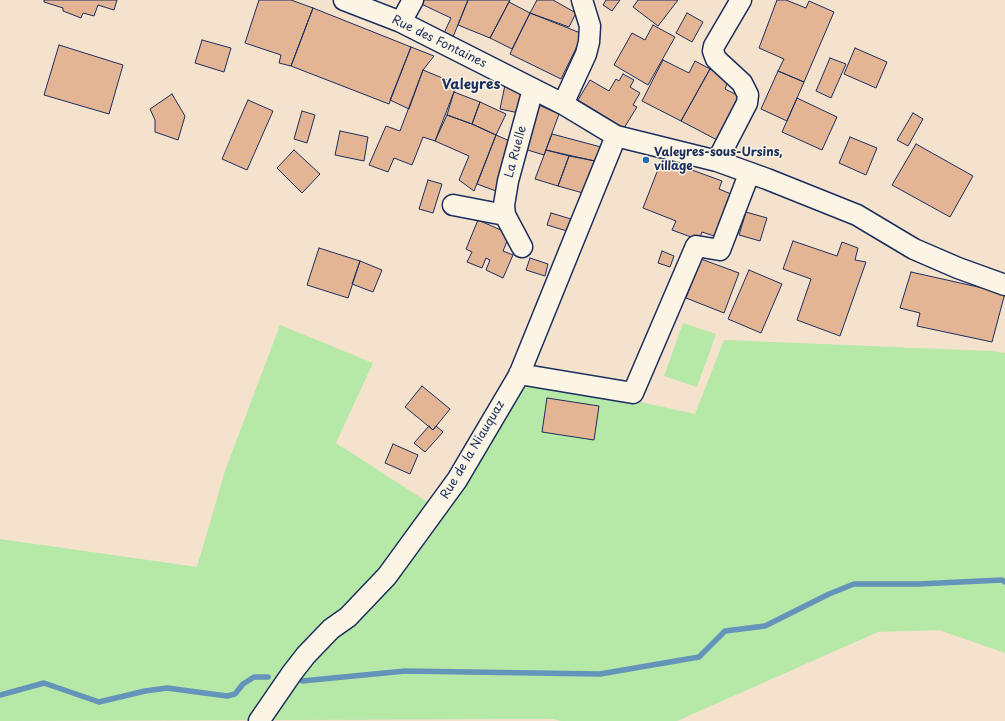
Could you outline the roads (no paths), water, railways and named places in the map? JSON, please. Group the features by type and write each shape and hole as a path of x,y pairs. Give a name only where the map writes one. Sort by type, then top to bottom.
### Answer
{"street":[{"name":"Rue des Fontaines","path":"344,0 401,22 563,104 616,136 717,161 856,215 914,248 958,268 1005,285"},
{"path":"401,22 413,0"},
{"path":"563,104 586,54 589,42 590,26 582,0"},
{"path":"717,161 747,103 748,95 742,83 716,59 713,51 714,46 741,0"},
{"name":"La Ruelle","path":"522,247 505,215 504,205 508,181 532,89"},
{"name":"Rue de la Niauquaz","path":"259,721 306,655 331,629 348,617 387,576 457,480 519,374 616,136"},
{"path":"519,374 633,393 696,246 720,250 749,174"},
{"path":"454,205 505,215"}],"waterway":[{"path":"302,681 405,671 600,674 699,657 725,631 765,626 829,594 854,584 918,584 1002,580 1005,582"},
{"path":"0,695 44,683 99,702 145,691 167,688 227,696 235,694 243,684 254,677 268,677"}],"place":[{"name":"Valeyres-sous-Ursins, village","path":"646,160"}],"district":[{"name":"Valeyres","path":"471,85"}]}
